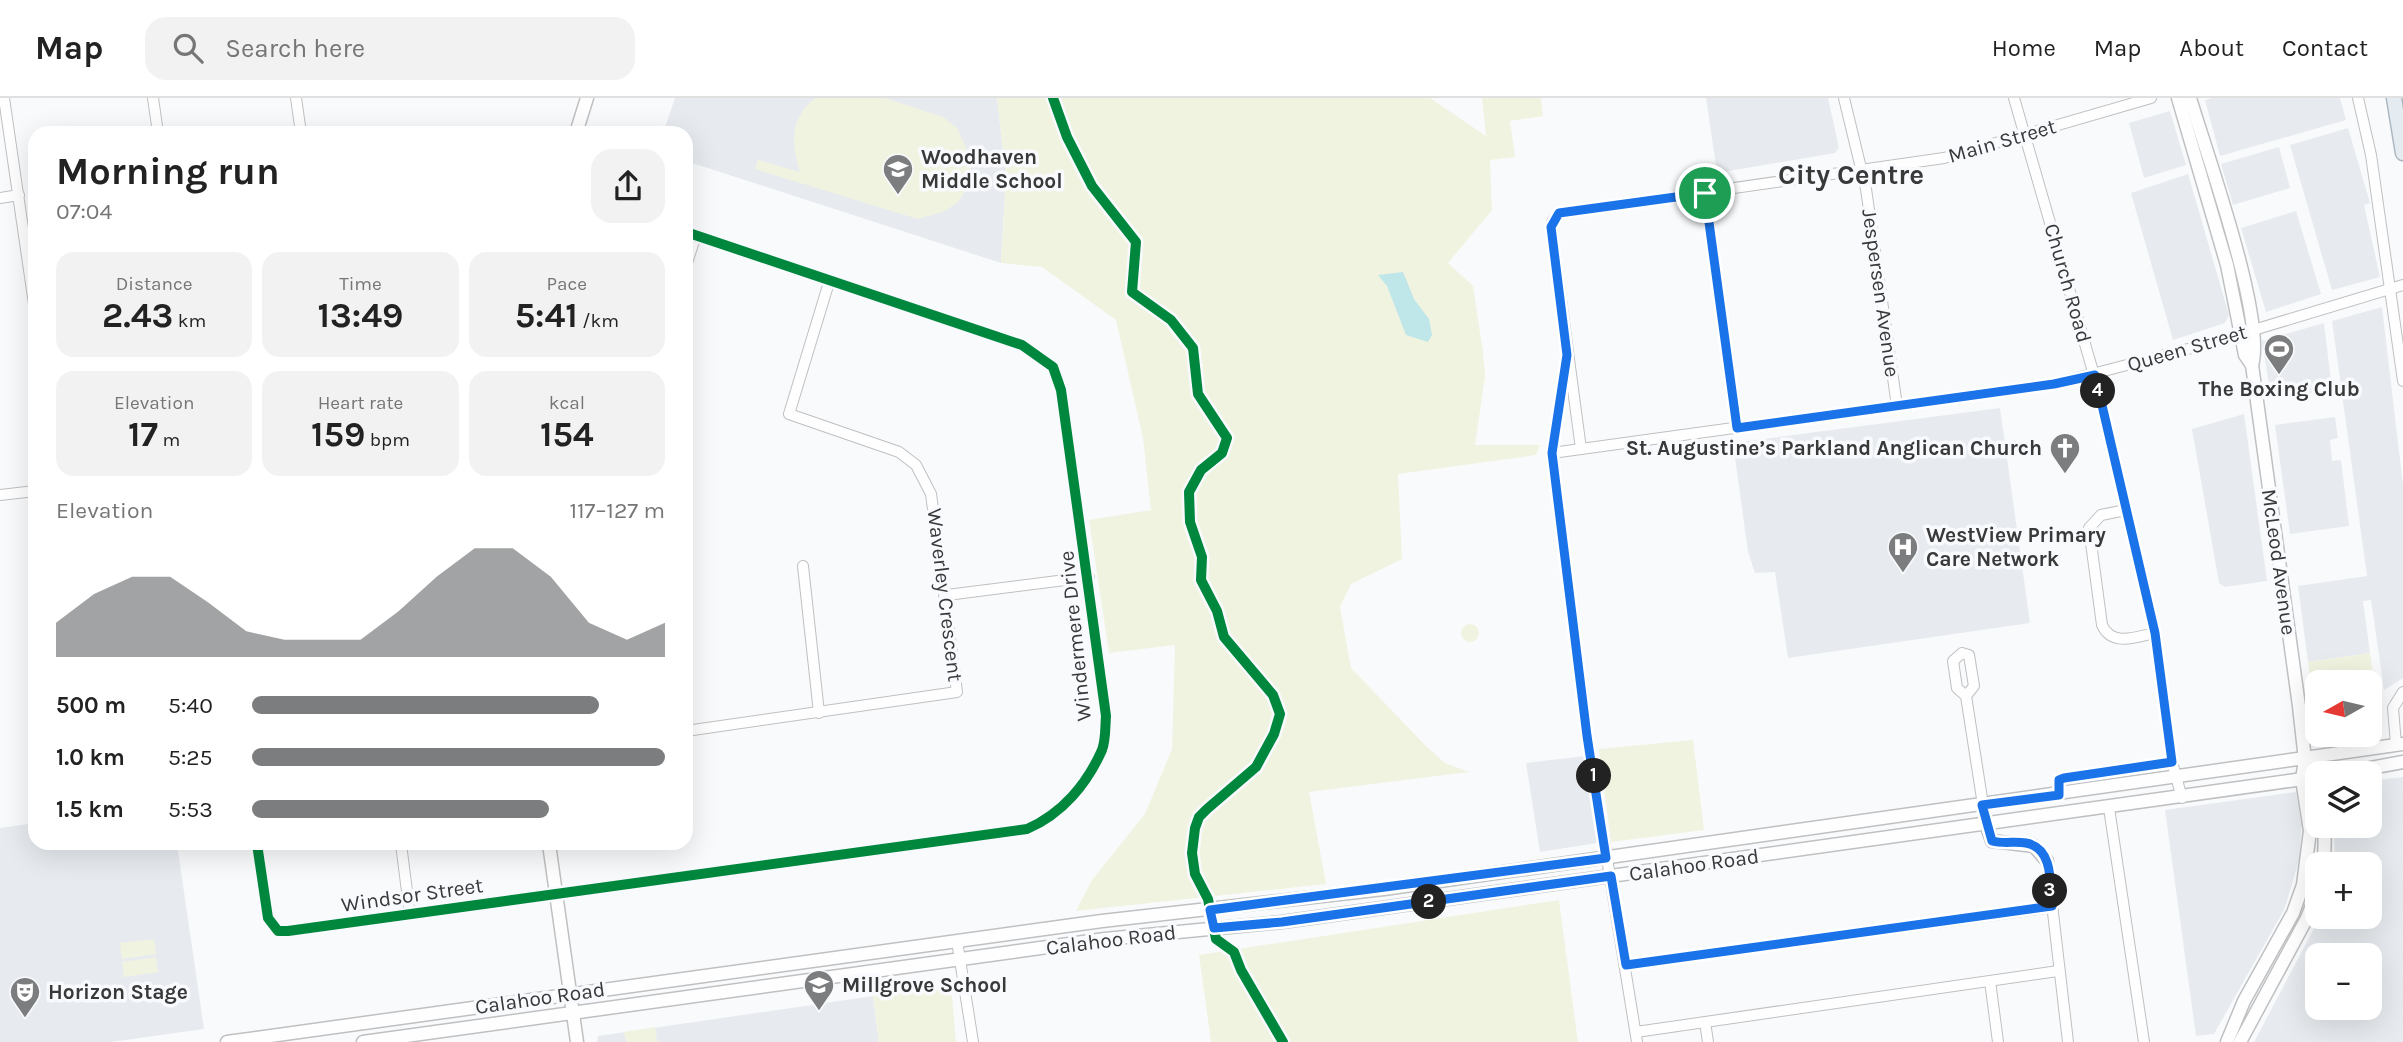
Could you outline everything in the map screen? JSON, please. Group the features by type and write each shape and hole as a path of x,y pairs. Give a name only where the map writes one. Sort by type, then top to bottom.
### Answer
{"main road":[{"path":"578,126 587,98"},
{"name":"McLeod Avenue","path":"2178,98 2255,354 2252,365 2305,760 2302,779 2310,831 2304,885 2292,913 2244,1001 2227,1042"},
{"name":"McLeod Avenue","path":"2190,98 2240,271 2247,332"},
{"path":"2394,98 2403,153"},
{"name":"Calahoo Road","path":"227,1042 1102,921 1295,901 2399,745"},
{"path":"2382,766 2403,762"},
{"name":"Calahoo Road","path":"363,1042 1105,939 1282,922 2182,798 2305,778"},
{"path":"1986,824 1992,841 2034,846 2047,861"},
{"path":"550,850 577,1042"},
{"path":"2240,1042 2305,923"}],"street":[{"path":"4,98 28,260"},
{"path":"153,98 157,126"},
{"path":"296,98 300,126"},
{"name":"Jespersen Avenue","path":"1844,98 1862,171 1897,406"},
{"name":"Church Road","path":"2014,98 2095,375 2155,633 2172,762 2182,798"},
{"name":"Main Street","path":"1567,355 1551,227 1559,213 1944,158 2151,98"},
{"path":"2358,98 2371,155 2403,382"},
{"path":"1705,193 1737,428"},
{"path":"0,198 19,195"},
{"name":"Windermere Drive","path":"556,894 1027,829 1046,821 1070,800 1103,748 1106,716 1089,576 1061,390 1053,367 1022,345 693,235"},
{"name":"Waverley Crescent","path":"693,730 957,692 947,595 931,494 916,465 899,452 789,414 830,279"},
{"name":"Queen Street","path":"1552,453 1897,406 2095,375 2403,285"},
{"path":"1567,355 1581,449"},
{"path":"1567,355 1552,453 1589,744 1637,1037 1705,1022 2058,971"},
{"path":"0,495 28,492"},
{"path":"2126,510 2101,515 2089,528 2102,625 2109,636 2121,640 2155,633"},
{"path":"803,566 819,713"},
{"path":"947,595 1089,576"},
{"path":"2399,745 2393,708 2403,692"},
{"path":"1966,696 1986,824"},
{"path":"2059,795 2059,780 2064,778 2172,762"},
{"path":"2109,808 2144,1042"},
{"name":"Windsor Street","path":"258,850 268,918 274,928 288,932 556,894"},
{"path":"402,850 410,915"},
{"path":"2047,861 2068,1042"},
{"path":"1626,965 2052,906"},
{"path":"957,941 973,1042"},
{"path":"1990,981 1998,1042"},
{"path":"1705,1022 1708,1042"}],"shaded area":[{"name":"Woodhaven Middle School","path":"675,98 997,98 1006,177 1001,263 693,163 693,126 665,126"},
{"path":"1706,98 1828,98 1839,148 1835,153 1717,173"},
{"path":"2340,98 2346,120 2220,156 2205,100"},
{"path":"2170,111 2186,165 2144,178 2129,123"},
{"path":"2348,128 2370,203 2364,205 2380,277 2332,290 2290,145"},
{"path":"2279,147 2290,188 2233,205 2221,164"},
{"path":"2188,174 2229,315 2225,323 2173,340 2131,193"},
{"path":"2296,211 2321,294 2266,312 2241,228"},
{"path":"2382,307 2403,485 2403,678 2384,690 2371,600 2363,601 2370,653 2308,662 2298,586 2367,576 2332,321"},
{"path":"2324,323 2332,390 2271,398 2262,341"},
{"path":"2000,408 2030,623 1788,658 1775,572 1755,573 1748,552 1733,443"},
{"path":"2244,414 2267,581 2225,587 2219,583 2192,429"},
{"path":"2335,417 2338,438 2330,440 2332,461 2341,460 2349,526 2290,534 2275,425"},
{"path":"1585,756 1597,843 1540,852 1526,763"},
{"path":"2403,777 2403,1042 2254,1042 2305,945 2305,1020 2382,1020 2382,943 2306,943 2314,929 2382,929 2382,852 2335,852 2334,838 2382,838 2382,780"},
{"path":"2296,792 2301,825 2300,857 2284,910 2214,1034 2196,1036 2165,810"},
{"path":"28,824 28,850 178,850 204,1029 111,1042 0,1042 0,828"},
{"name":"Millgrove School","path":"873,996 879,1042 597,1042 598,1036"}],"green space":[{"path":"816,98 885,98 943,117 957,128 970,157 971,173 967,188 958,202 945,211 918,219 755,169 758,160 800,172 794,132 801,114"},
{"path":"997,98 1430,98 1486,136 1482,98 1541,98 1543,116 1510,121 1515,157 1490,160 1492,210 1448,263 1473,286 1483,352 1485,377 1475,445 1540,445 1536,455 1398,474 1402,559 1351,584 1340,607 1351,668 1445,763 1469,772 1309,792 1326,884 1076,911 1092,880 1145,814 1172,749 1175,645 1109,653 1089,520 1151,510 1143,438 1116,320 1042,267 1001,263 1006,177"},
{"path":"1470,624 1476,627 1479,633 1476,639 1470,642 1464,639 1461,633 1464,627"},
{"path":"2370,653 2372,670 2309,670 2308,662"},
{"path":"1693,740 1704,830 1611,842 1599,749"},
{"path":"1559,900 1578,1042 1211,1042 1199,955"},
{"path":"154,939 156,954 122,959 120,943"},
{"path":"156,957 158,972 124,977 122,962"},
{"path":"931,988 952,996 956,1042 879,1042 873,996"},
{"path":"655,1027 657,1041 660,1042 626,1042 624,1032"}],"water":[{"path":"1403,272 1414,299 1429,319 1432,335 1428,342 1406,335 1387,286 1378,275"}],"cycle path":[{"path":"1053,98 1067,137 1092,186 1136,242 1132,292 1171,320 1193,348 1198,394 1227,438 1222,453 1201,470 1189,492 1190,522 1202,557 1201,580 1217,611 1224,637 1273,695 1280,714 1274,734 1256,767 1199,817 1192,853 1195,874 1208,899 1216,939 1234,952 1241,970 1283,1042"},
{"path":"258,850 268,918 278,931 288,931 1027,829 1040,823 1062,806 1089,775 1102,750 1106,716 1061,390 1053,367 1022,345 693,234"}],"place":[{"name":"Woodhaven Middle School","path":"898,196"},
{"name":"The Boxing Club","path":"2279,376"},
{"name":"St. Augustine’s Parkland Anglican Church","path":"2065,475"},
{"name":"WestView Primary Care Network","path":"1903,574"},
{"name":"Millgrove School","path":"819,1012"},
{"name":"Horizon Stage","path":"25,1019"}],"district":[{"name":"City Centre","path":"1851,174"}],"route":[{"path":"1705,193 1737,428 2054,384 2095,375 2155,633 2172,762 2064,778 2059,780 2059,795 1982,805 1992,841 2026,843 2041,851 2047,861 2052,906 1626,965 1611,876 1282,922 1214,928 1210,910 1606,858 1587,736 1552,453 1567,355 1551,227 1559,213 1705,193"}]}
